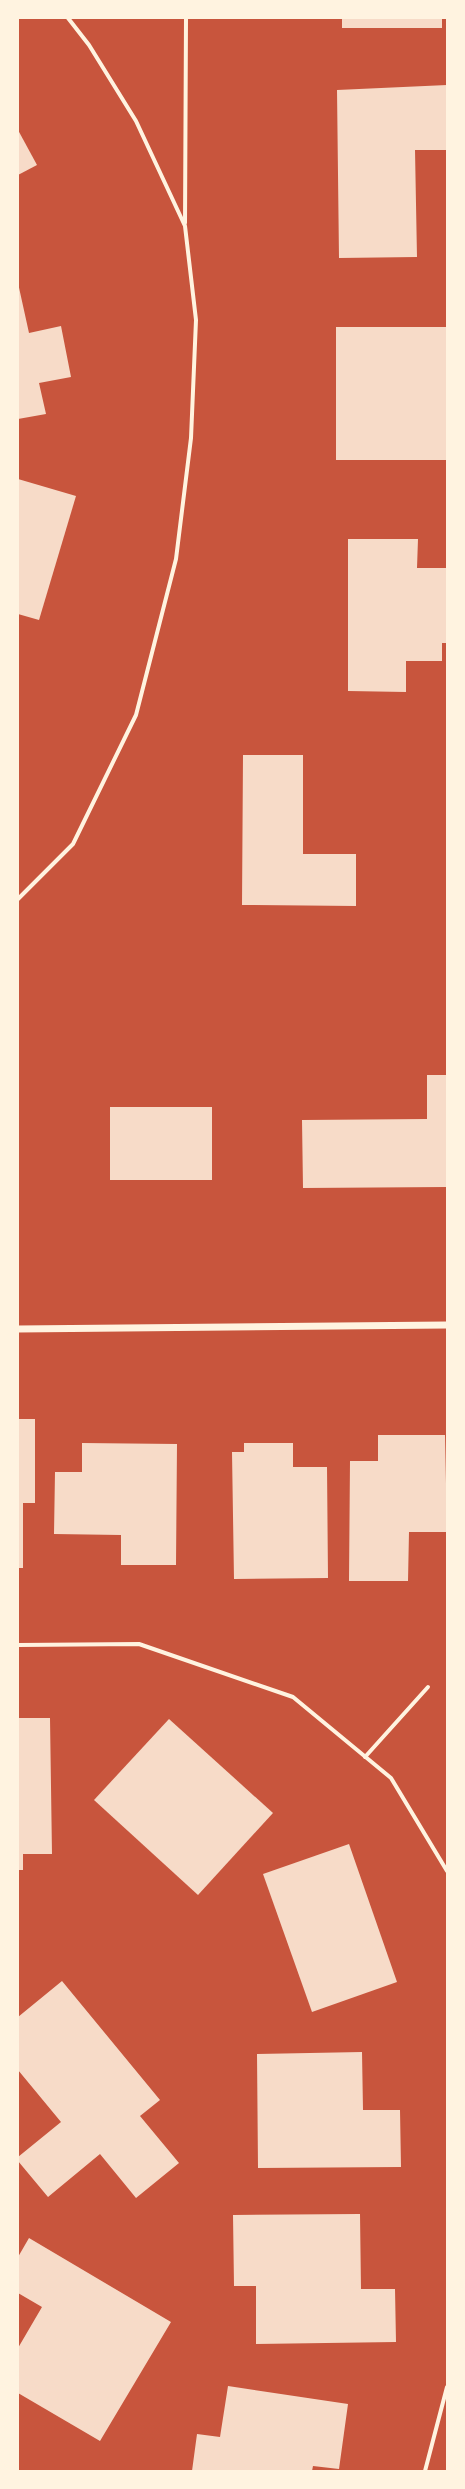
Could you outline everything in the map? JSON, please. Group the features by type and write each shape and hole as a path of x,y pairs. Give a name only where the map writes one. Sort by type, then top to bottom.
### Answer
{"street":[{"path":"68,18 89,45 136,121 185,226"},
{"path":"18,899 73,844 136,715 174,567 191,438 196,320 185,226 186,18"},
{"path":"18,1329 447,1325"},
{"path":"18,1645 139,1644 293,1697 391,1778 447,1871"},
{"path":"365,1757 428,1687"},
{"path":"425,2471 447,2387"}],"building":[{"path":"342,18 442,18 442,28 342,28"},
{"path":"447,85 447,150 415,150 417,257 339,258 337,90"},
{"path":"18,130 37,165 18,175"},
{"path":"18,283 29,333 61,326 71,377 39,383 46,414 18,419"},
{"path":"336,327 447,327 447,460 336,460"},
{"path":"18,479 76,496 39,620 18,614"},
{"path":"348,539 418,539 417,568 447,568 447,643 442,643 442,661 406,661 406,692 348,691"},
{"path":"243,755 303,755 303,854 356,854 356,906 242,905"},
{"path":"427,1075 447,1075 447,1187 303,1188 302,1120 427,1119"},
{"path":"110,1107 212,1107 212,1180 110,1180"},
{"path":"18,1419 35,1419 35,1503 23,1503 23,1568 18,1568"},
{"path":"378,1435 445,1435 447,1532 409,1532 408,1581 349,1581 350,1461 378,1461"},
{"path":"82,1443 177,1444 176,1565 121,1565 121,1535 54,1534 55,1472 82,1472"},
{"path":"244,1443 293,1443 293,1467 327,1467 328,1578 234,1579 232,1452 244,1452"},
{"path":"18,1718 50,1718 52,1854 23,1854 23,1870 18,1870"},
{"path":"169,1719 273,1813 198,1895 94,1800"},
{"path":"349,1844 397,1982 312,2012 263,1874"},
{"path":"62,1981 160,2100 140,2116 179,2163 136,2198 100,2154 48,2197 18,2161 18,2157 61,2122 18,2070 18,2017"},
{"path":"362,2052 363,2110 400,2110 401,2167 258,2168 257,2054"},
{"path":"360,2214 361,2289 395,2289 396,2342 256,2344 256,2286 234,2286 233,2215"},
{"path":"29,2238 171,2322 100,2441 18,2393 18,2348 42,2307 18,2293 18,2257"},
{"path":"228,2386 348,2404 339,2469 313,2466 312,2471 192,2471 197,2434 220,2437"}]}
